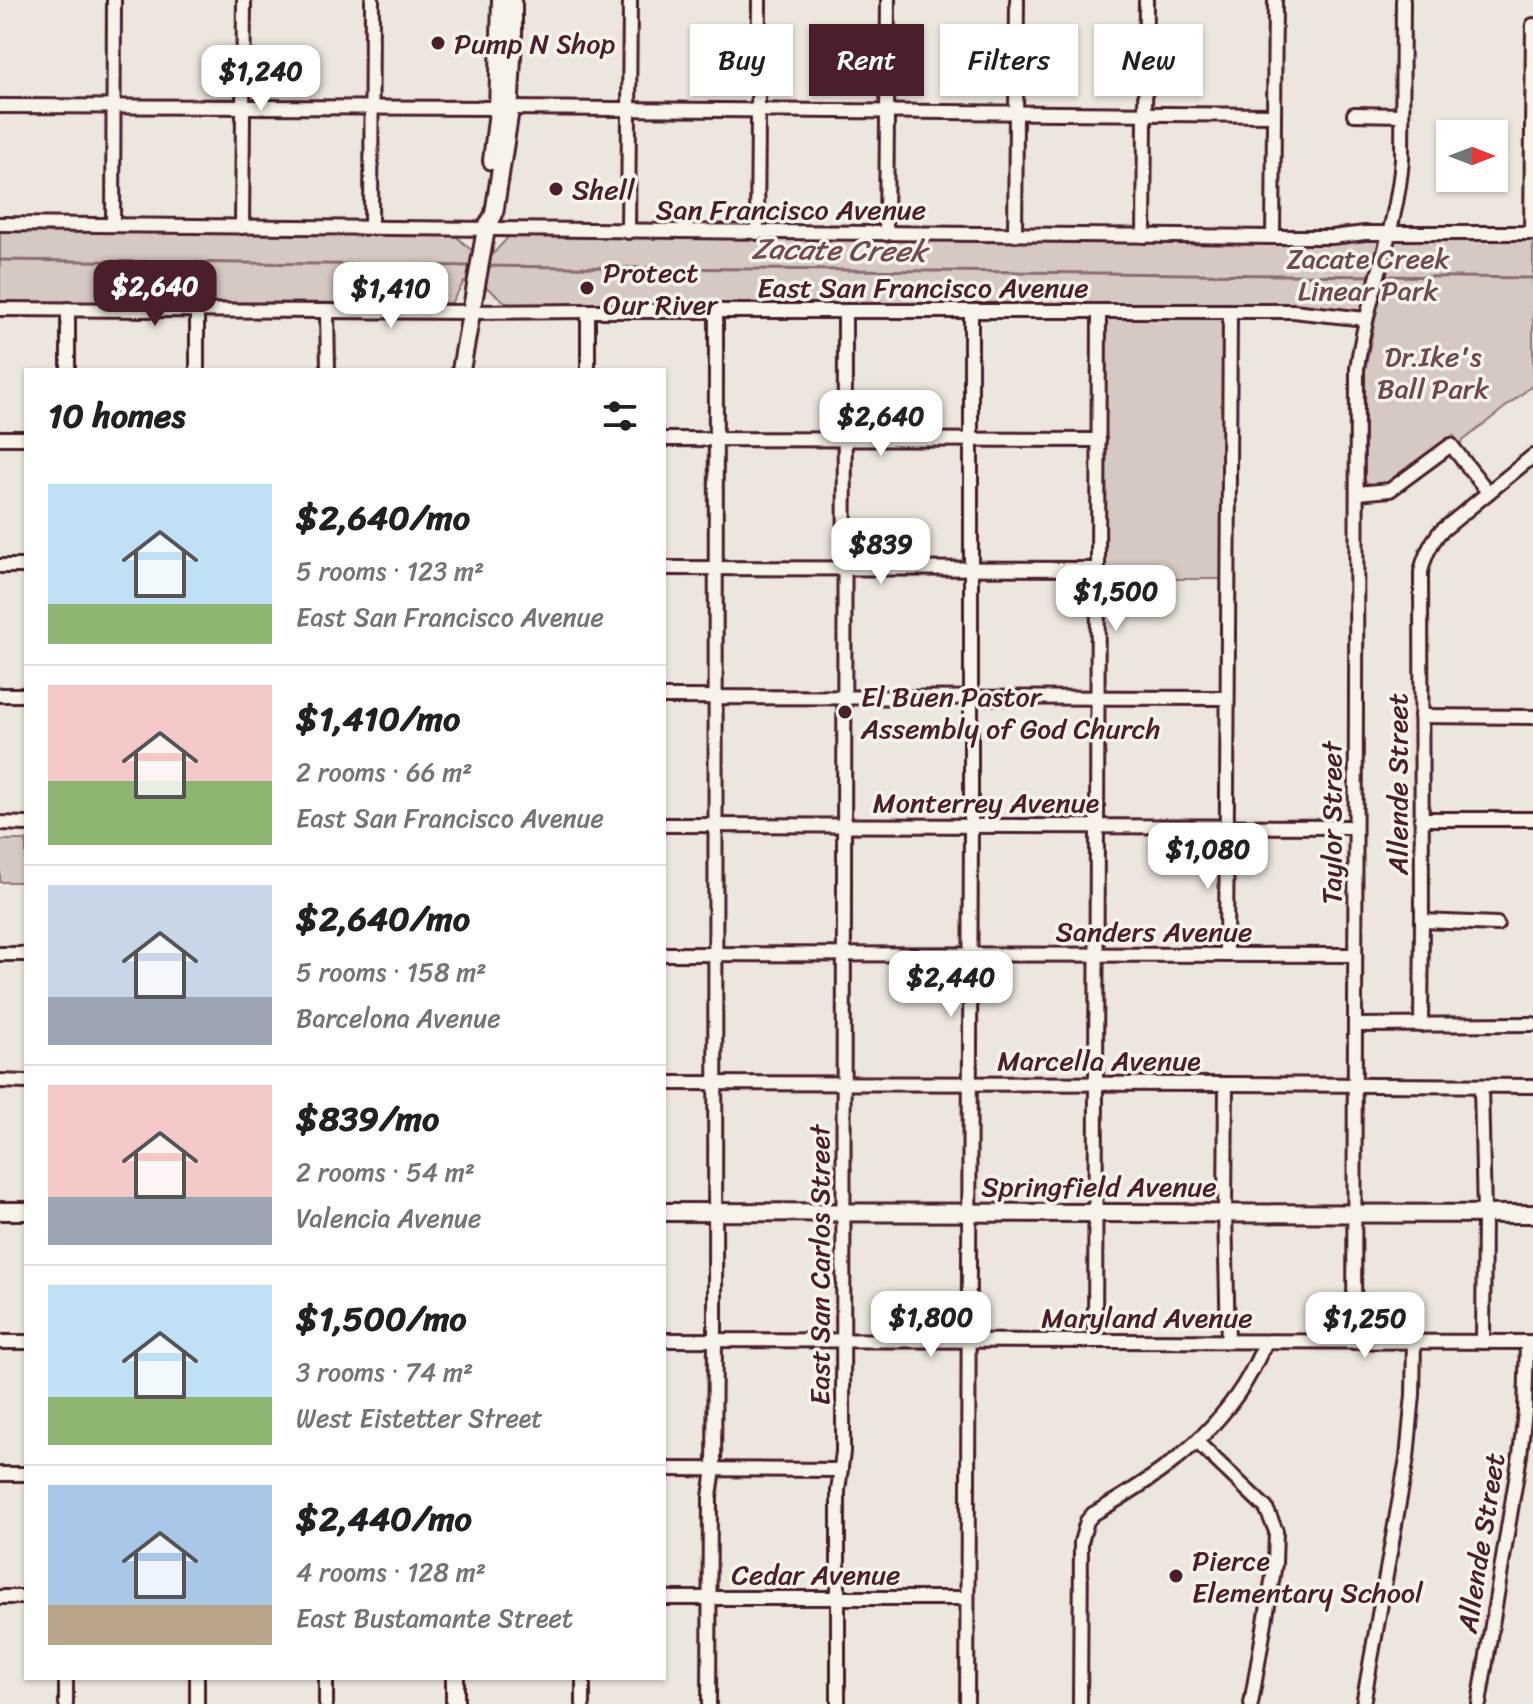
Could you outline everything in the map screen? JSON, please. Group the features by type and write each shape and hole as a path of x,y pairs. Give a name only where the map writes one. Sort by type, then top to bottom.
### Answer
{"main road":[{"path":"501,0 504,108"},
{"path":"461,368 486,229 483,212 504,108 513,38 511,0"},
{"path":"0,1211 24,1211"},
{"name":"Springfield Avenue","path":"666,1212 1533,1214"},
{"path":"455,1680 455,1704"}],"street":[{"path":"113,225 114,0"},
{"path":"242,227 244,0"},
{"path":"371,228 372,0"},
{"path":"628,232 630,0"},
{"path":"757,233 759,0"},
{"path":"886,234 888,0"},
{"path":"1015,235 1017,0"},
{"path":"1144,236 1146,0"},
{"path":"1273,237 1275,0"},
{"name":"Taylor Street","path":"1354,1342 1357,369 1365,319 1400,185 1403,0"},
{"path":"1532,233 1533,25"},
{"path":"0,106 629,108 1273,115"},
{"path":"1354,114 1402,115"},
{"name":"San Francisco Avenue","path":"0,224 1273,237 1332,237 1365,233 1388,239 1532,233"},
{"name":"East San Francisco Avenue","path":"0,309 1293,311 1365,319"},
{"path":"68,309 68,368"},
{"path":"197,310 197,368"},
{"path":"327,311 328,368"},
{"path":"588,311 588,368"},
{"path":"709,1704 716,1212 716,311"},
{"name":"East San Carlos Street","path":"838,1704 838,1491 843,1452 845,311"},
{"path":"967,1704 971,311"},
{"path":"1095,1341 1099,311"},
{"path":"1226,955 1230,312"},
{"path":"0,438 24,438"},
{"path":"666,439 1099,440"},
{"path":"1357,493 1390,490 1451,445 1488,492 1533,456"},
{"name":"Allende Street","path":"1421,1025 1421,572 1429,545 1439,533 1488,492"},
{"path":"0,566 24,566"},
{"path":"666,568 1098,569"},
{"path":"0,695 24,695"},
{"path":"666,697 1227,698"},
{"path":"1421,716 1533,717"},
{"path":"1421,819 1533,819"},
{"path":"0,823 24,824"},
{"name":"Monterrey Avenue","path":"666,825 1355,827"},
{"path":"1422,921 1497,924"},
{"path":"0,954 24,954"},
{"name":"Sanders Avenue","path":"666,954 1355,955"},
{"path":"1355,1025 1533,1024"},
{"path":"0,1081 24,1082"},
{"name":"Marcella Avenue","path":"666,1083 1533,1086"},
{"path":"1226,1084 1228,1341"},
{"path":"1481,1087 1483,1342"},
{"name":"Maryland Avenue","path":"666,1340 1530,1342"},
{"path":"0,1342 24,1342"},
{"path":"1080,1704 1081,1542 1087,1521 1093,1514 1154,1477 1197,1442 1244,1385 1266,1342"},
{"path":"1363,1704 1407,1458 1414,1342"},
{"name":"Allende Street","path":"1479,1704 1520,1455 1530,1342"},
{"path":"1197,1442 1266,1508 1276,1531 1275,1564 1251,1704"},
{"path":"666,1469 841,1470"},
{"path":"0,1474 24,1474"},
{"path":"0,1597 24,1597"},
{"name":"Cedar Avenue","path":"666,1598 967,1598"},
{"path":"66,1680 66,1704"},
{"path":"197,1680 197,1704"},
{"path":"326,1680 326,1704"},
{"path":"583,1680 583,1704"}],"green space":[{"name":"Zacate Creek Linear Park","path":"0,231 456,236 470,249 494,253 510,235 1533,239 1533,385 1459,444 1453,435 1394,482 1369,487 1365,481 1365,371 1377,310 1300,305 508,304 487,288 464,282 451,303 0,302"},
{"path":"1219,316 1224,320 1225,579 1104,579 1107,317"},
{"path":"0,840 24,840 24,882 0,882"}],"waterway":[{"name":"Zacate Creek","path":"0,260 473,266"},
{"name":"Zacate Creek","path":"485,266 1373,276"},
{"name":"Zacate Creek","path":"1381,276 1533,278"}],"place":[{"name":"Pump N Shop","path":"438,43"},
{"name":"Shell","path":"556,189"},
{"name":"Protect Our River","path":"587,288"},
{"name":"El Buen Pastor Assembly of God Church","path":"845,712"},
{"name":"Pierce Elementary School","path":"1176,1576"}],"park label":[{"name":"Dr.Ike's Ball Park","path":"1433,372"}]}
